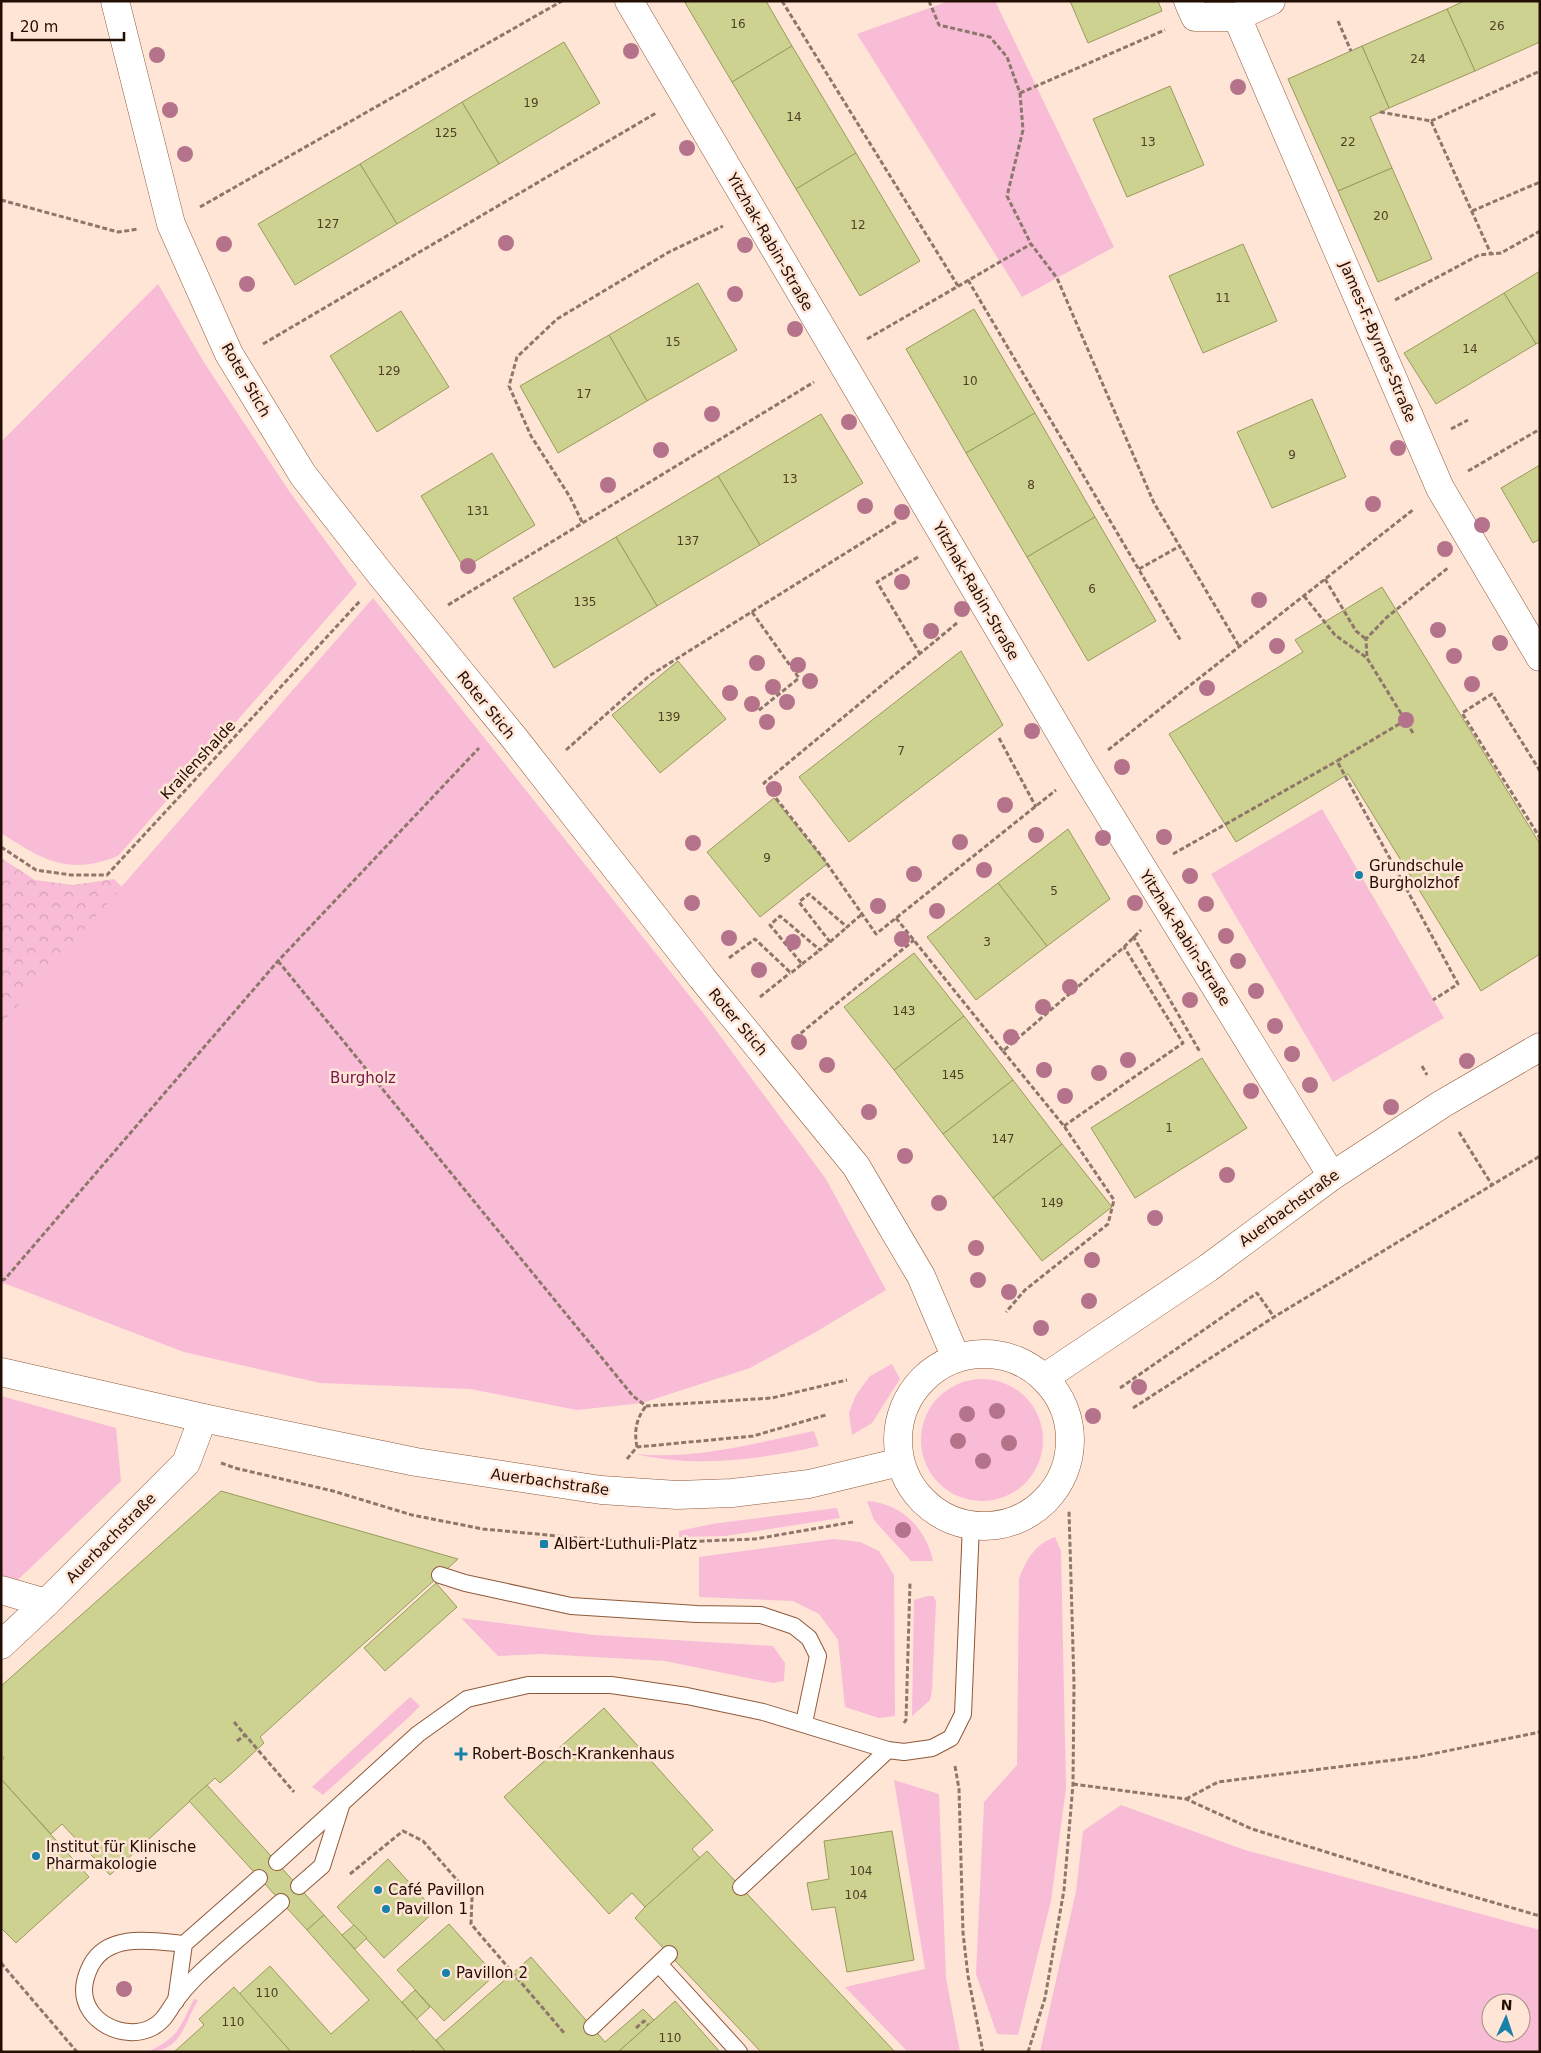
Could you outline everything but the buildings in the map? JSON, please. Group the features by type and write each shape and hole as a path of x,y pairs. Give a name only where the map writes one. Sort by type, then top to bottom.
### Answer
{"street":[{"name":"Roter Stich","path":"114,1 170,224 229,354 304,474 382,576 502,724 702,978 856,1166 921,1276 956,1358"},
{"name":"Yitzhak-Rabin-Straße","path":"628,1 1082,770 1332,1176"},
{"path":"1192,9 1237,16 1271,1"},
{"name":"James-F.-Byrnes-Straße","path":"1237,16 1440,488 1540,656"},
{"name":"Auerbachstraße","path":"1044,1378 1208,1268 1332,1176 1442,1104 1540,1047"},
{"path":"984,1354 1016,1360 1044,1378 1057,1394 1068,1422 1070,1436 1069,1458 1062,1478 1050,1496 1034,1511 1015,1521 1000,1524 971,1525 947,1518 926,1505 910,1485 900,1462 897,1437 902,1412 914,1390 931,1372 956,1358 984,1354"},
{"name":"Auerbachstraße","path":"1,1372 203,1418 416,1462 601,1490 678,1495 732,1493 809,1484 841,1478 900,1462"},
{"name":"Auerbachstraße","path":"1,1645 46,1603 186,1463 203,1418"},
{"path":"1,1590 46,1603"}],"lane":[{"path":"277,1862 418,1734 467,1699 528,1685 611,1685 687,1696 804,1723 888,1750 904,1752 932,1748 951,1738 963,1714 971,1525"},
{"path":"440,1575 465,1583 571,1606 697,1614 761,1614 794,1626 809,1638 818,1656 804,1723"},
{"path":"741,1887 888,1750"},
{"path":"299,1886 322,1866 341,1804"},
{"path":"176,2000 184,1944 259,1878"},
{"path":"184,1944 140,1940 111,1945 95,1958 86,1974 84,1991 88,2009 105,2026 128,2032 151,2028 166,2016 176,2000 196,1978 281,1902"},
{"path":"592,2027 664,1959 739,2052"}],"path":[{"path":"1,200 118,232 170,224 562,1"},
{"path":"782,1 958,286"},
{"path":"929,1 940,25 990,37 1007,57 1020,93 1022,130 1007,196 1031,244 1056,278 1154,503 1239,646"},
{"path":"1020,93 1192,9"},
{"path":"1338,21 1352,51"},
{"path":"1380,112 1432,121 1540,71"},
{"path":"292,328 684,97"},
{"path":"1432,121 1491,254"},
{"path":"1472,211 1540,182"},
{"path":"582,522 570,497 531,436 509,386 516,357 557,319 669,252 752,211"},
{"path":"1400,298 1479,256 1502,254 1540,231"},
{"path":"423,627 451,603 842,364 865,340 1031,244"},
{"path":"968,280 1181,641"},
{"path":"1444,432 1468,420"},
{"path":"983,602 764,782 823,858 876,934 1440,488 1540,429"},
{"path":"572,746 649,676 882,531"},
{"path":"920,654 877,582 946,540"},
{"path":"1139,569 1180,546"},
{"path":"1367,658 1366,639 1386,618 1474,546"},
{"name":"Krailenshalde","path":"1,847 36,870 71,875 107,875 382,576"},
{"path":"1325,579 1356,631 1366,639"},
{"path":"1304,596 1334,635 1367,658 1413,733"},
{"path":"752,612 798,678 758,711"},
{"path":"1540,771 1492,694 1462,713 1540,838"},
{"path":"1204,837 1406,720"},
{"path":"3,1280 278,961 502,724"},
{"path":"998,738 1036,807"},
{"path":"1337,760 1458,984 1433,1000"},
{"path":"830,942 799,902 809,894 847,927"},
{"path":"1003,1051 1124,947 1133,936 1166,907"},
{"path":"783,979 862,914"},
{"path":"802,964 770,925 780,916 820,950"},
{"path":"896,918 1064,1126 1114,1200 1108,1224 1025,1290 1006,1312"},
{"path":"1133,936 1200,1052"},
{"path":"702,978 755,939 790,972"},
{"path":"810,1026 914,940"},
{"path":"1064,1126 1183,1043 1124,947"},
{"path":"278,961 633,1396 646,1406 772,1398 846,1380"},
{"path":"1463,1138 1492,1185"},
{"path":"1133,1408 1274,1317 1540,1156"},
{"path":"1120,1388 1258,1293 1274,1317"},
{"path":"637,1447 634,1433 640,1415 646,1406"},
{"path":"601,1490 637,1447 753,1436 826,1416"},
{"path":"190,1452 235,1468 333,1491 412,1515 483,1529 601,1540 677,1542 756,1539 853,1522"},
{"path":"1028,2052 1046,1998 1064,1890 1073,1784 1074,1684 1068,1511"},
{"path":"888,1750 906,1720 910,1584"},
{"path":"234,1722 294,1792"},
{"path":"1186,1799 1218,1782 1417,1757 1540,1732"},
{"path":"237,1741 245,1735"},
{"path":"951,1738 959,1789 963,1933 968,1976 984,2052"},
{"path":"1073,1784 1186,1799 1252,1829 1540,1916"},
{"path":"344,1879 403,1831 424,1841 472,1897 471,1924 567,2037"},
{"path":"1,1963 77,2052"}],"green space":[{"path":"949,1 995,1 1114,247 1022,297 857,34"},
{"path":"158,284 205,364 289,491 357,584 118,856 85,865 70,865 56,862 30,851 1,833 1,442"},
{"name":"Burgholz","path":"373,598 704,1014 826,1179 886,1290 750,1368 642,1403 577,1410 470,1389 320,1383 184,1352 1,1282 1,1025"},
{"path":"1322,809 1444,1018 1333,1082 1211,874"},
{"path":"1,858 35,880 73,885 114,879 122,887 1,1025"},
{"path":"892,1364 900,1379 872,1423 852,1435 849,1413 856,1395 870,1376"},
{"path":"982,1379 994,1380 1005,1384 1016,1389 1025,1397 1033,1406 1038,1417 1042,1428 1042,1452 1038,1463 1033,1474 1025,1483 1016,1491 1005,1496 994,1500 982,1501 970,1500 959,1496 948,1491 939,1483 931,1474 926,1463 922,1452 921,1440 922,1428 926,1417 931,1406 939,1397 948,1389 959,1384 970,1380"},
{"path":"1,1396 116,1428 121,1481 1,1596"},
{"path":"814,1431 819,1446 750,1458 681,1461 635,1454 680,1455 703,1453"},
{"path":"867,1501 891,1507 910,1519 925,1538 933,1561 911,1561 874,1520"},
{"path":"837,1508 840,1518 725,1536 679,1537 679,1531 712,1524"},
{"path":"1055,1537 1061,1551 1066,1788 1051,1901 1018,2035 997,2034 976,1974 984,1802 1017,1765 1019,1579 1025,1565 1037,1548"},
{"path":"834,1539 860,1542 879,1551 894,1575 895,1716 879,1718 845,1707 838,1640 819,1614 793,1601 699,1597 699,1557"},
{"path":"933,1596 936,1601 932,1691 930,1700 912,1716 914,1600"},
{"path":"461,1618 594,1635 773,1646 785,1663 784,1681 773,1683 665,1661 542,1654 498,1656"},
{"path":"410,1697 420,1706 409,1717 323,1795 312,1787"},
{"path":"894,1780 939,1794 946,1978 960,2052 908,2052 845,1987 925,1969"},
{"path":"1121,1805 1245,1850 1540,1930 1540,2052 1040,2052 1076,1891 1083,1831"},
{"path":"194,1999 198,2000 185,2027 174,2042 158,2051 147,2052 158,2047 177,2031"}],"place":[{"name":"Grundschule Burgholzhof","path":"1359,875"},
{"name":"Albert-Luthuli-Platz","path":"544,1544"},
{"name":"Robert-Bosch-Krankenhaus","path":"461,1754"},
{"name":"Institut für Klinische Pharmakologie","path":"36,1856"},
{"name":"Café Pavillon","path":"378,1890"},
{"name":"Pavillon 1","path":"386,1909"},
{"name":"Pavillon 2","path":"446,1973"}]}
